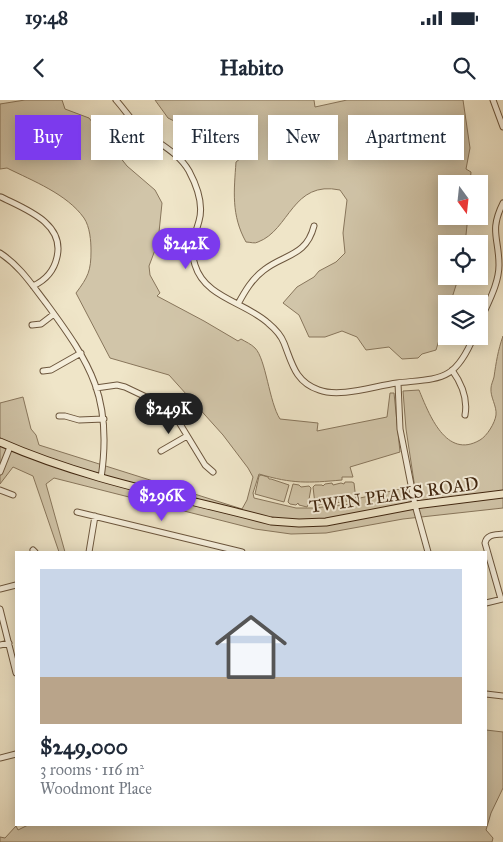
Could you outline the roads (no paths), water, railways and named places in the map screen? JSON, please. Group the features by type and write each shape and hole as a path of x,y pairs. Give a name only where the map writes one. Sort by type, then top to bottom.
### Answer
{"main road":[{"name":"TWIN PEAKS ROAD","path":"0,442 101,478 271,521 326,522 415,505 503,494"}],"street":[{"path":"116,100 142,130 173,152 189,172 200,200 199,222 192,244 192,255 196,268 206,285 266,321 284,342 294,370 308,384 319,390 338,393 398,383 432,380 452,370 464,357 470,345"},
{"path":"493,100 503,127"},
{"path":"1,196 43,220 52,228 56,238 59,251 56,265 48,276 33,286"},
{"path":"488,301 498,276 499,264 495,233 499,212 503,203"},
{"path":"238,304 248,286 264,270 298,251 311,236 314,226"},
{"path":"0,253 25,274 81,352 91,371 104,420 105,438 101,478"},
{"path":"32,325 41,324 54,314"},
{"path":"43,371 51,370 81,352"},
{"path":"452,370 462,387 466,408 465,415"},
{"path":"398,383 400,429 415,505 428,551"},
{"path":"96,388 117,385 125,386 165,406 174,414 205,465 213,472"},
{"path":"59,416 79,420 104,420"},
{"path":"161,451 187,436"},
{"path":"0,472 10,447"},
{"path":"0,490 13,495"},
{"path":"77,512 238,551"},
{"path":"89,551 94,516"},
{"path":"487,603 502,599 485,544 487,538 491,535 503,534"},
{"path":"0,589 15,585"},
{"path":"0,609 15,670"},
{"path":"0,645 9,643"},
{"path":"487,694 503,696"},
{"path":"0,758 15,754"}]}
